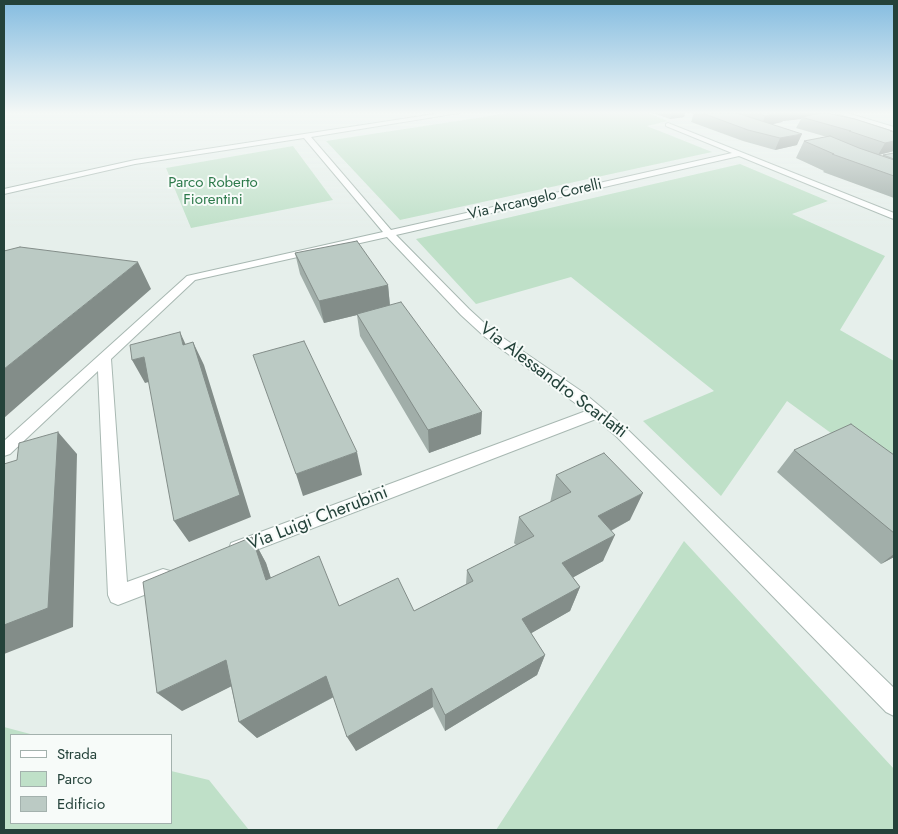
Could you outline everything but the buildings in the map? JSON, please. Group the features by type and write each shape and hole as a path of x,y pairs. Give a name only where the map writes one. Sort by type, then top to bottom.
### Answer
{"street":[{"path":"4,191 135,162 198,152"},
{"name":"Via Alessandro Scarlatti","path":"319,152 388,233 476,323 599,412 641,450 894,704"},
{"path":"735,152 894,216"},
{"name":"Via Arcangelo Corelli","path":"388,233 740,154"},
{"path":"4,450 191,278 388,233"},
{"path":"104,358 118,595 182,570"},
{"name":"Via Luigi Cherubini","path":"219,556 599,412"}],"green space":[{"name":"Parco Roberto Fiorentini","path":"259,152 297,152 333,200 191,228 166,168"},
{"path":"336,152 712,152 400,220"},
{"path":"740,164 828,201 792,214 885,256 840,330 894,361 894,479 787,401 721,496 643,421 714,391 571,277 476,304 416,239"},
{"path":"684,541 894,769 894,830 496,830"},
{"path":"4,727 30,734 10,734 10,824 172,824 172,771 209,780 249,830 4,830"}]}
